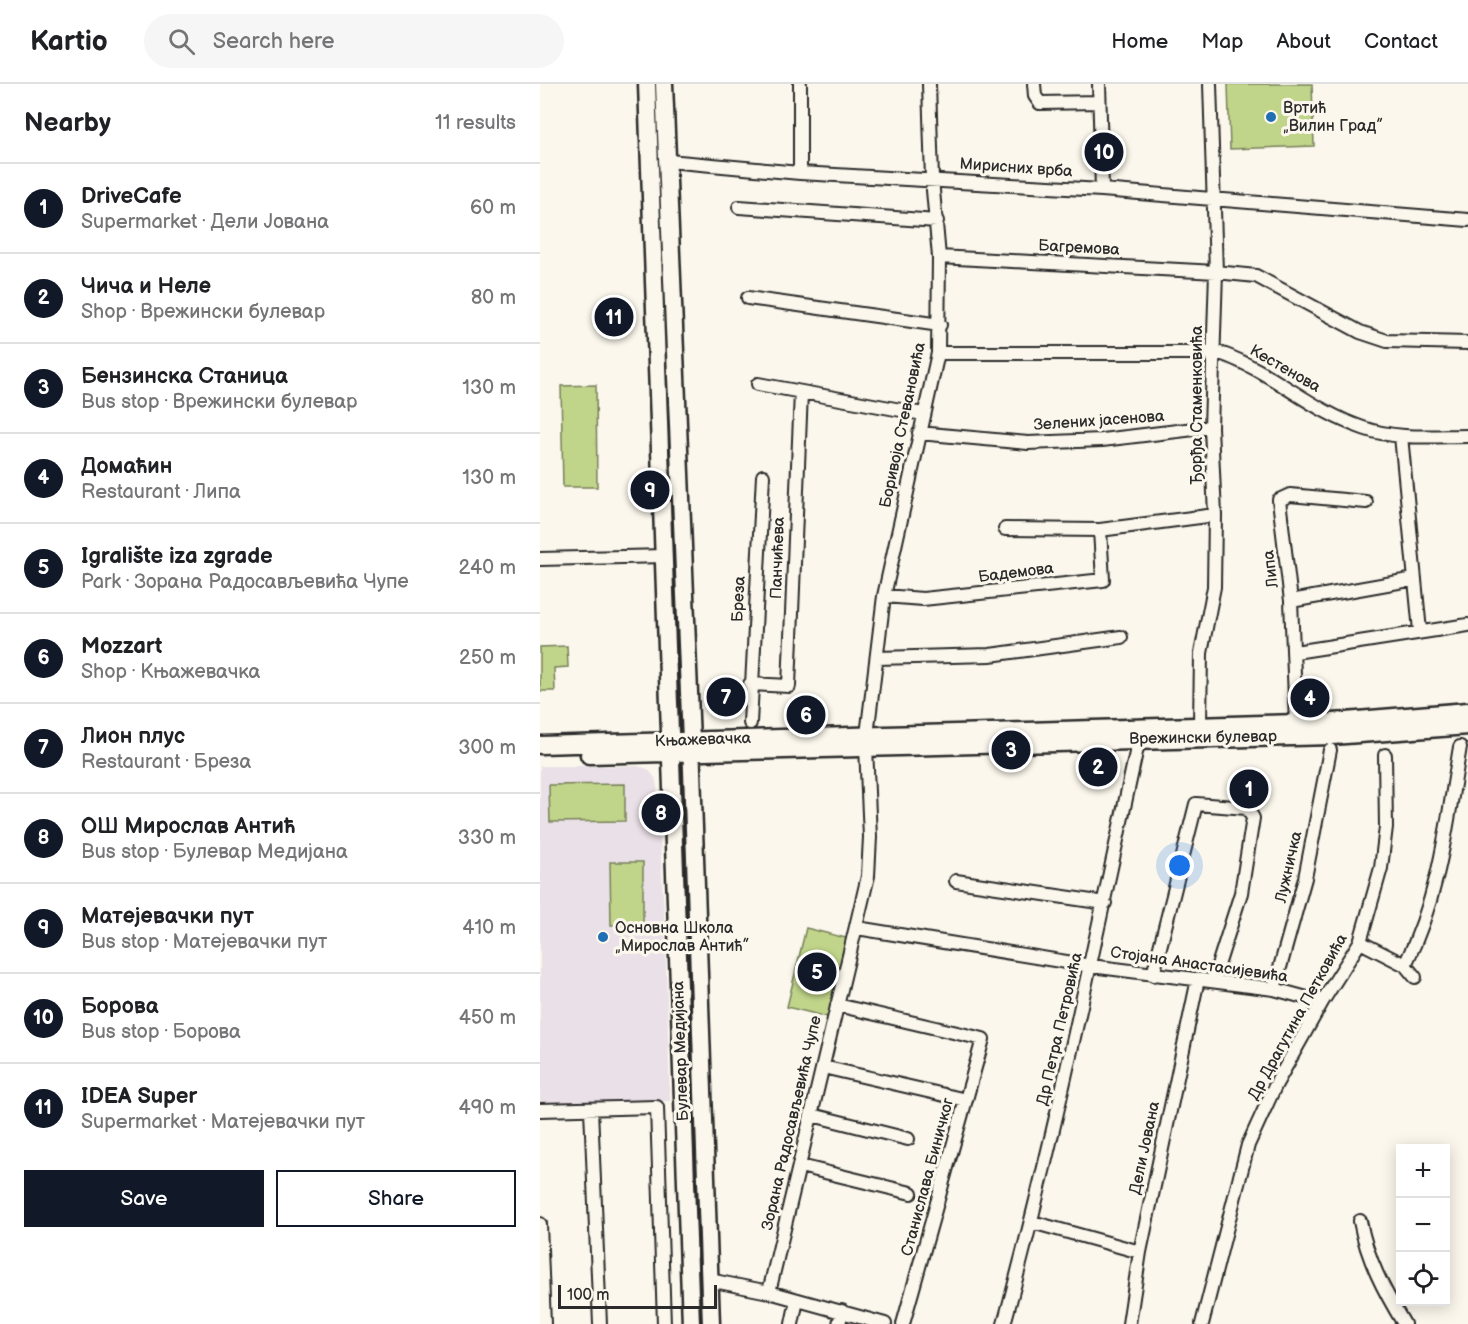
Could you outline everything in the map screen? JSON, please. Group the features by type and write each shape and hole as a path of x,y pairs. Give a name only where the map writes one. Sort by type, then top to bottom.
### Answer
{"main road":[{"name":"Булевар Медијана","path":"647,84 691,1324"},
{"name":"Булевар Медијана","path":"664,84 691,747 711,1324"},
{"name":"Врежински булевар","path":"866,741 1200,725 1296,723 1468,711"},
{"name":"Врежински булевар","path":"866,741 1332,736 1468,726"},
{"name":"Књажевачка","path":"540,755 866,741"},
{"name":"Књажевачка","path":"540,745 671,748"}],"street":[{"path":"800,84 800,172"},
{"name":"Боривоја Стевановића","path":"866,741 884,596 938,353 939,257 932,178 929,84"},
{"path":"1034,84 1035,96 1040,103 1099,102"},
{"path":"1099,84 1102,190"},
{"name":"Ђорђа Стаменковића","path":"1200,725 1199,674 1204,634 1214,587 1215,515 1211,427 1211,353 1216,272 1210,84"},
{"name":"Мирисних врба","path":"668,161 800,172 932,178 1102,190 1468,220"},
{"path":"739,207 937,221"},
{"name":"Багремова","path":"939,257 1256,276 1360,332 1387,341 1468,343"},
{"path":"748,298 940,325"},
{"name":"Кестенова","path":"938,353 1211,353 1232,357 1260,370 1327,413 1364,429 1401,436 1468,436"},
{"path":"758,384 923,414"},
{"name":"Панчићева","path":"750,684 789,686 801,392"},
{"name":"Зелених јасенова","path":"919,433 1028,442 1102,440 1211,427"},
{"path":"1401,436 1420,631"},
{"name":"Бреза","path":"750,723 750,684 763,476"},
{"name":"Липа","path":"1296,723 1291,601 1279,500 1290,495 1366,502"},
{"path":"1005,530 1100,530 1215,515"},
{"name":"Бадемова","path":"884,596 923,599 1103,580 1100,530"},
{"path":"540,559 665,556"},
{"path":"1291,601 1415,579"},
{"path":"1294,652 1468,625"},
{"path":"877,658 990,655 1121,637"},
{"name":"Др Петра Петровића","path":"1004,1324 1032,1222 1092,966 1139,739"},
{"name":"Зорана Радосављевића Чупе","path":"769,1292 868,876 870,837 866,741"},
{"path":"1405,965 1423,928 1432,901 1460,747"},
{"name":"Лужничка","path":"1274,989 1305,878 1330,750"},
{"name":"Др Драгутина Петковића","path":"1202,1324 1248,1145 1276,1084 1322,1002 1360,942 1381,868 1386,827 1385,755"},
{"path":"1153,975 1196,804 1247,808 1253,818 1241,893 1213,981"},
{"path":"956,881 1106,903"},
{"name":"Стојана Анастасијевића","path":"857,928 1153,975 1274,989 1322,1002"},
{"path":"1360,942 1405,965 1415,976"},
{"name":"Дели Јована","path":"1129,1324 1140,1251 1198,979"},
{"name":"Станислава Биничког","path":"837,1005 983,1039 903,1324"},
{"path":"823,1067 966,1100"},
{"name":"Булевар Медијана","path":"591,1109 657,1107 664,1324"},
{"path":"540,1110 591,1109 600,1324"},
{"path":"812,1115 908,1138"},
{"path":"800,1166 911,1193"},
{"path":"1360,1221 1365,1247 1383,1289 1404,1324"},
{"path":"1032,1222 1140,1251"},
{"path":"540,1224 544,1324"},
{"path":"709,1280 797,1300 841,1318 885,1324"},
{"path":"792,1324 797,1300"}],"shaded area":[{"name":"Основна Школа „Мирослав Антић”","path":"540,766 637,766 648,769 655,778 665,932 670,1101 540,1102"}],"green space":[{"name":"Вртић „Вилин Град”","path":"1228,84 1312,84 1314,146 1230,149"},
{"path":"596,385 597,487 563,487 561,386"},
{"path":"567,646 568,667 554,668 555,691 540,691 540,647"},
{"path":"625,784 625,821 550,822 549,785"},
{"path":"610,862 643,862 643,924 611,925"},
{"path":"806,928 846,938 828,1017 787,1007"}],"place":[{"name":"Вртић „Вилин Град”","path":"1271,117"},
{"name":"Борова","path":"1104,152"},
{"name":"IDEA Super","path":"614,317"},
{"name":"Матејевачки пут","path":"650,490"},
{"name":"Лион плус","path":"726,697"},
{"name":"Домаћин","path":"1310,698"},
{"name":"Mozzart","path":"806,715"},
{"name":"Бензинска Станица","path":"1011,750"},
{"name":"Чича и Неле","path":"1098,767"},
{"name":"DriveCafe","path":"1249,789"},
{"name":"ОШ Мирослав Антић","path":"661,813"},
{"name":"Основна Школа „Мирослав Антић”","path":"603,937"},
{"name":"Igralište iza zgrade","path":"817,972"}]}
